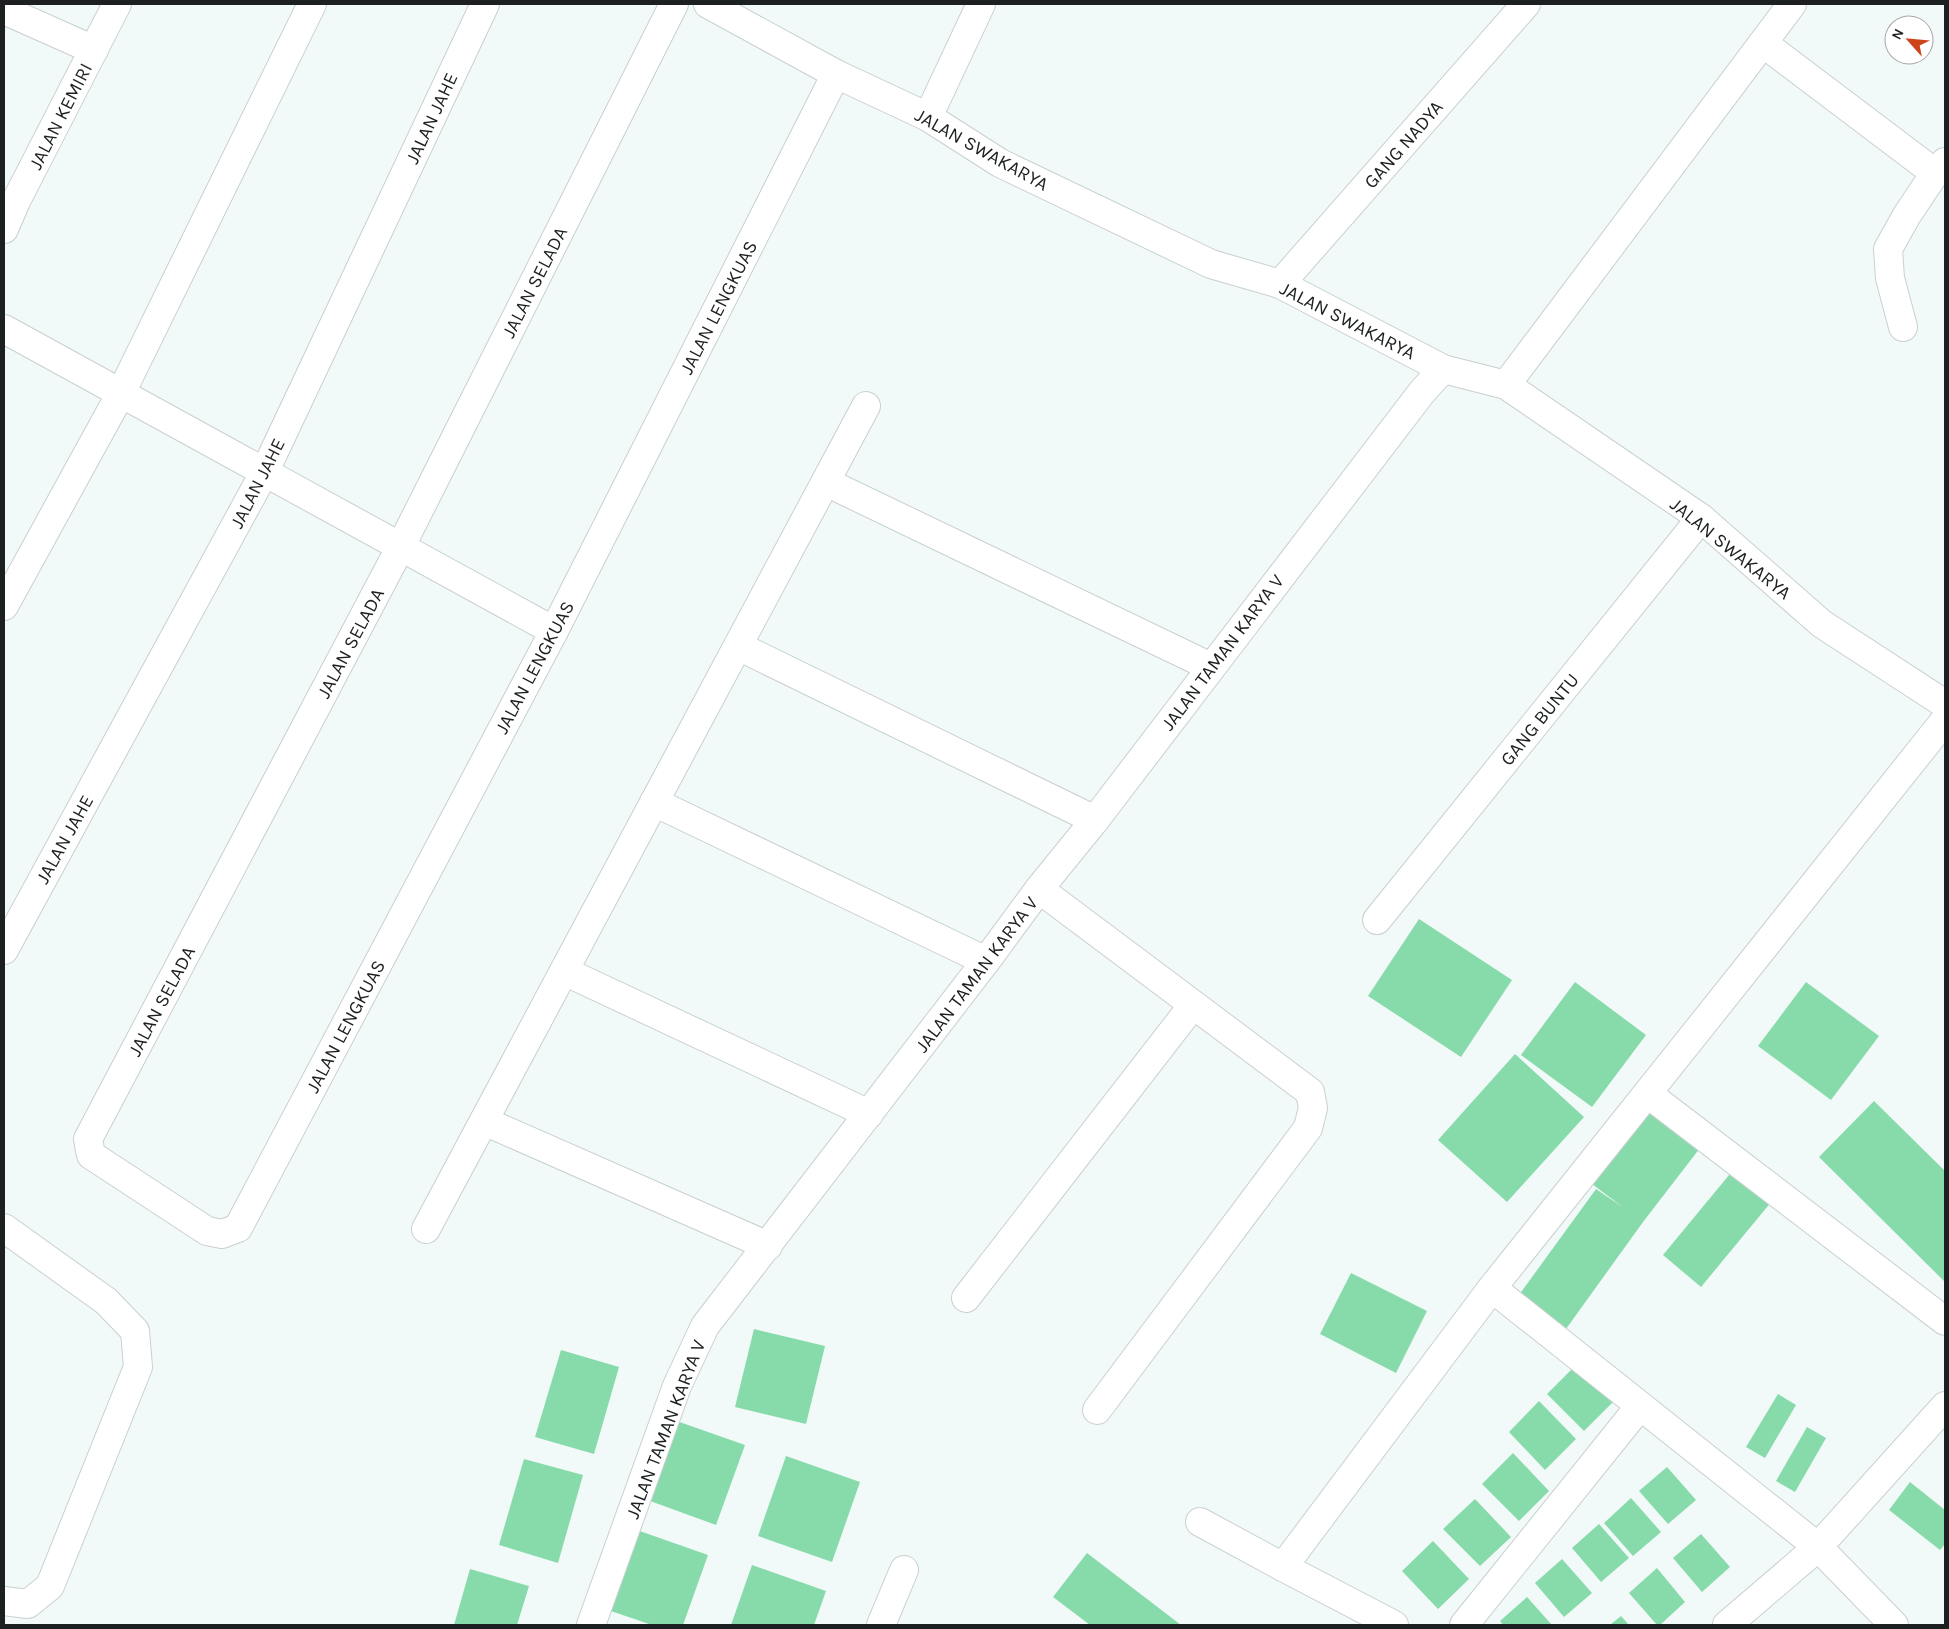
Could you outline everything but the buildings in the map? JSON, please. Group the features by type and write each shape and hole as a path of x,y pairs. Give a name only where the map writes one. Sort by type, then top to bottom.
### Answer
{"street":[{"name":"JALAN KEMIRI","path":"4,229 10,198 94,50 117,4"},
{"path":"4,606 121,393 312,4"},
{"name":"JALAN JAHE","path":"4,950 264,473 485,4"},
{"name":"JALAN SELADA","path":"207,1231 91,1155 88,1139 401,546 674,4"},
{"name":"JALAN SWAKARYA","path":"708,4 836,74 928,117 1000,163 1202,260 1280,284 1443,369 1506,385 1701,518 1822,624 1945,704"},
{"path":"928,117 981,4"},
{"name":"GANG NADYA","path":"1280,284 1526,4"},
{"path":"1506,385 1792,4"},
{"path":"4,10 94,50"},
{"path":"1762,43 1940,167 1907,215 1888,249 1890,278 1903,327"},
{"name":"JALAN LENGKUAS","path":"207,1231 222,1234 238,1228 554,631 836,74"},
{"path":"4,329 554,631"},
{"name":"JALAN TAMAN KARYA V","path":"591,1625 677,1386 705,1326 1422,392 1443,369"},
{"path":"426,1229 866,406"},
{"path":"826,482 1211,667"},
{"name":"GANG BUNTU","path":"1377,920 1701,518"},
{"path":"738,646 1094,820"},
{"path":"1284,1568 1492,1288 1945,720"},
{"path":"654,802 986,961"},
{"path":"1040,889 1310,1092 1313,1108 1308,1128 1097,1410"},
{"path":"564,971 869,1114"},
{"path":"966,1298 1193,1005"},
{"path":"1648,1094 1945,1321"},
{"path":"484,1121 768,1246"},
{"path":"4,1228 106,1301 135,1331 138,1367 50,1586 28,1604 4,1601"},
{"path":"1492,1288 1818,1547 1894,1625"},
{"path":"1464,1625 1640,1406"},
{"path":"1727,1625 1818,1547 1945,1406"},
{"path":"1200,1522 1394,1625"},
{"path":"880,1625 904,1570"}]}
